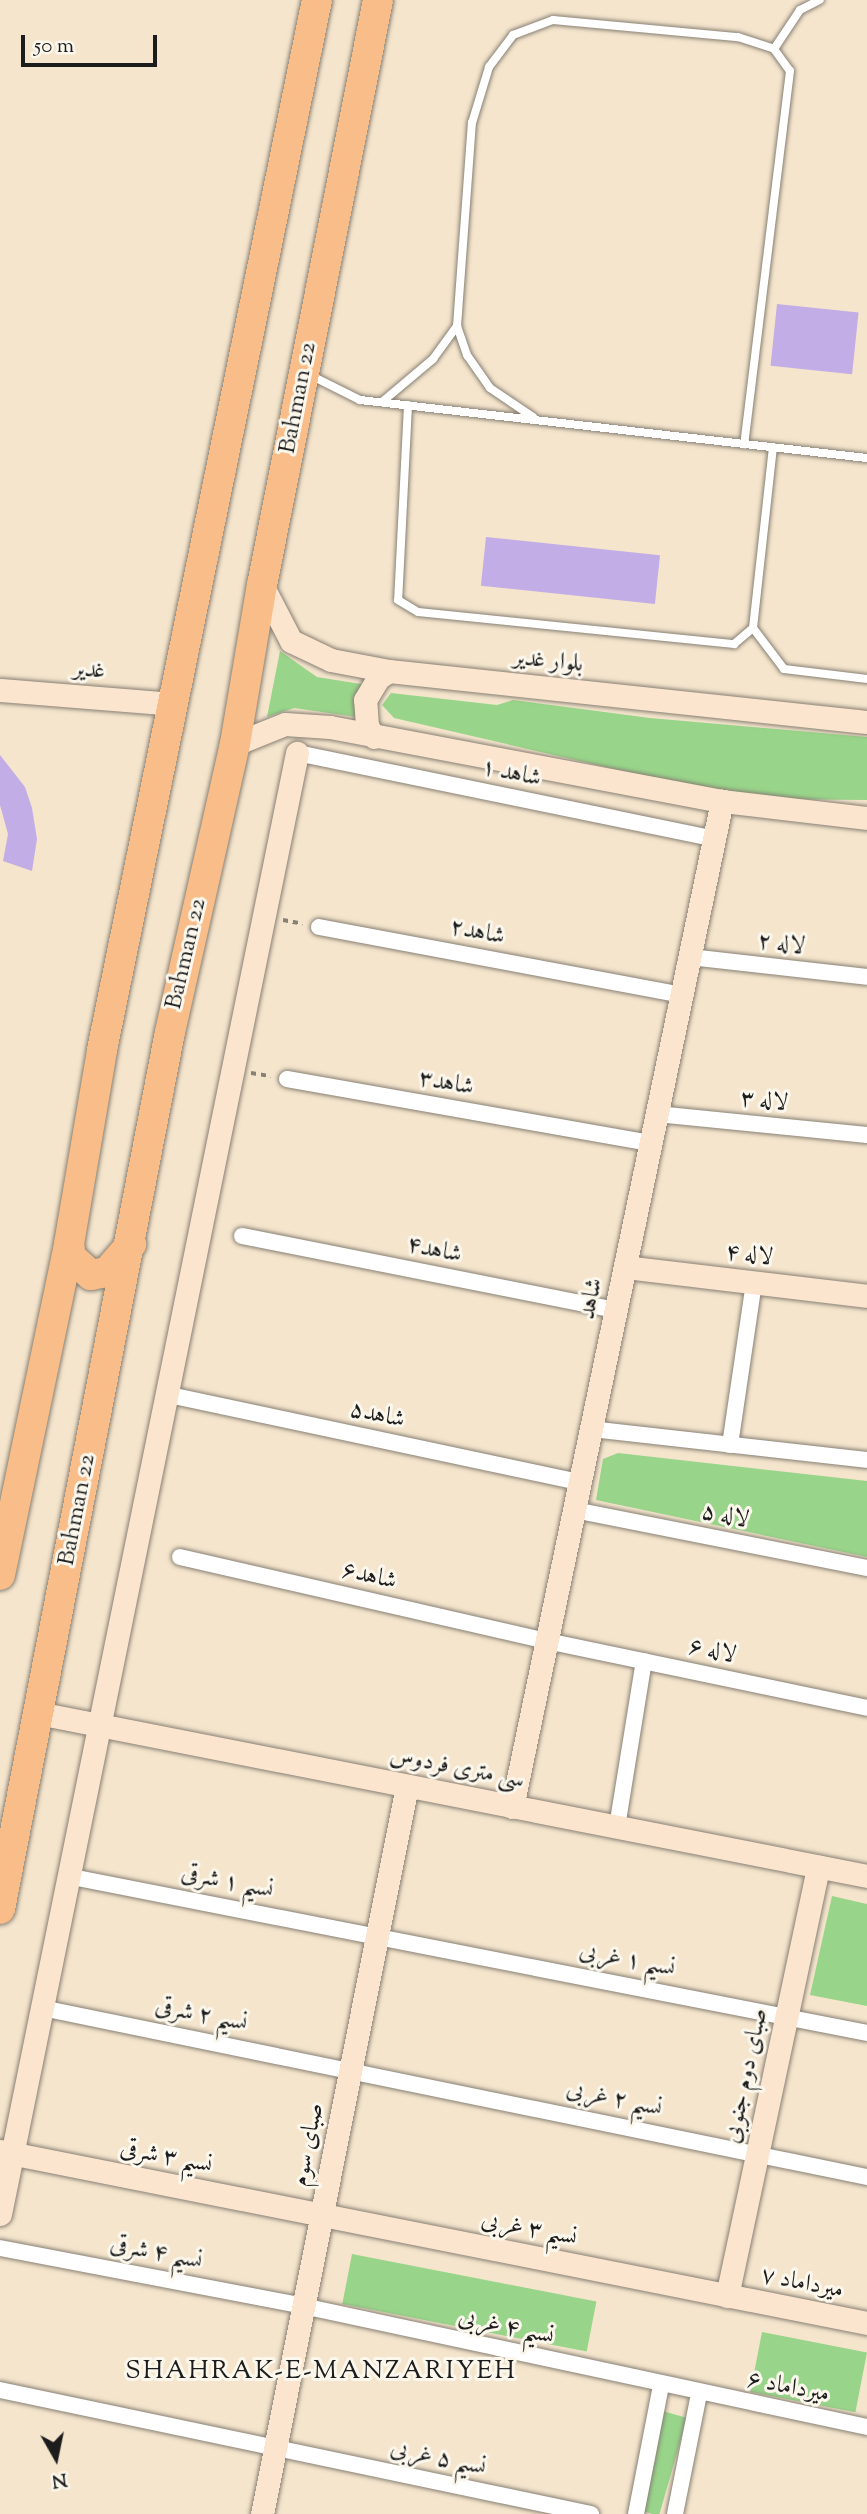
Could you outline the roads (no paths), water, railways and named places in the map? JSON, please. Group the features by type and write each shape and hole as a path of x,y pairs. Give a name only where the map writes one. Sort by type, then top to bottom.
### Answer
{"highway":[{"path":"0,1575 69,1244 102,1050 317,0"},
{"name":"Bahman 22","path":"0,1909 132,1242 170,1032 235,744 262,585 378,0"},
{"path":"69,1244 71,1257 91,1275 107,1272 132,1242"}],"street":[{"name":"بلوار غدیر","path":"262,585 291,640 331,660 388,671 867,722"},
{"path":"374,737 367,726 365,700 370,688 388,671"},
{"name":"غدیر","path":"0,690 173,704"},
{"path":"235,744 285,724 330,727 722,801 867,818"},
{"path":"0,2214 6,2153 42,2008 97,1725 298,753"},
{"name":"شاهد ۱","path":"298,753 715,839"},
{"name":"شاهد","path":"512,1807 722,801"},
{"name":"شاهد۲","path":"319,926 682,995"},
{"name":"لاله ۲","path":"690,957 867,977"},
{"name":"شاهد۳","path":"287,1079 651,1143"},
{"name":"لاله ۳","path":"657,1114 867,1135"},
{"name":"شاهد۴","path":"242,1236 616,1310"},
{"name":"لاله ۴","path":"625,1267 867,1296"},
{"path":"730,1445 754,1283"},
{"name":"شاهد۵","path":"165,1395 580,1482"},
{"path":"591,1429 867,1460"},
{"name":"لاله ۵","path":"574,1510 867,1568"},
{"name":"شاهد۶","path":"180,1557 547,1641"},
{"name":"لاله ۶","path":"547,1641 867,1708"},
{"path":"617,1827 643,1661"},
{"name":"سی متری فردوس","path":"38,1713 867,1876"},
{"name":"صبای سوم","path":"262,2514 407,1786"},
{"name":"صبای دوم جنوبی","path":"727,2296 818,1867"},
{"name":"نسیم ۱ شرقی","path":"67,1876 377,1935"},
{"name":"نسیم ۱ غربی","path":"377,1935 867,2033"},
{"name":"نسیم ۲ شرقی","path":"42,2008 351,2069"},
{"name":"نسیم ۲ غربی","path":"351,2069 867,2177"},
{"name":"نسیم ۳ شرقی","path":"6,2153 321,2216"},
{"name":"نسیم ۳ غربی","path":"321,2216 727,2296"},
{"name":"نسیم ۴ شرقی","path":"0,2248 303,2306"},
{"name":"میرداماد ۷","path":"727,2296 867,2323"},
{"name":"نسیم ۴ غربی","path":"303,2306 699,2394"},
{"path":"636,2514 661,2385"},
{"name":"نسیم ۵ غربی","path":"0,2390 591,2514"},
{"path":"675,2514 699,2394"},
{"name":"میرداماد ۶","path":"699,2394 867,2427"}],"lane":[{"path":"774,49 800,10 820,0"},
{"path":"539,420 490,388 467,355 457,326 472,123 489,67 513,35 553,20 738,37 774,49 790,71 744,444"},
{"path":"382,402 426,367 457,326"},
{"path":"304,372 360,400 867,458"},
{"path":"408,405 398,600 418,612 733,644 753,628"},
{"path":"773,447 753,628 784,669 867,679"}],"district":[{"name":"SHAHRAK-E-MANZARIYEH","path":"321,2372"}]}
